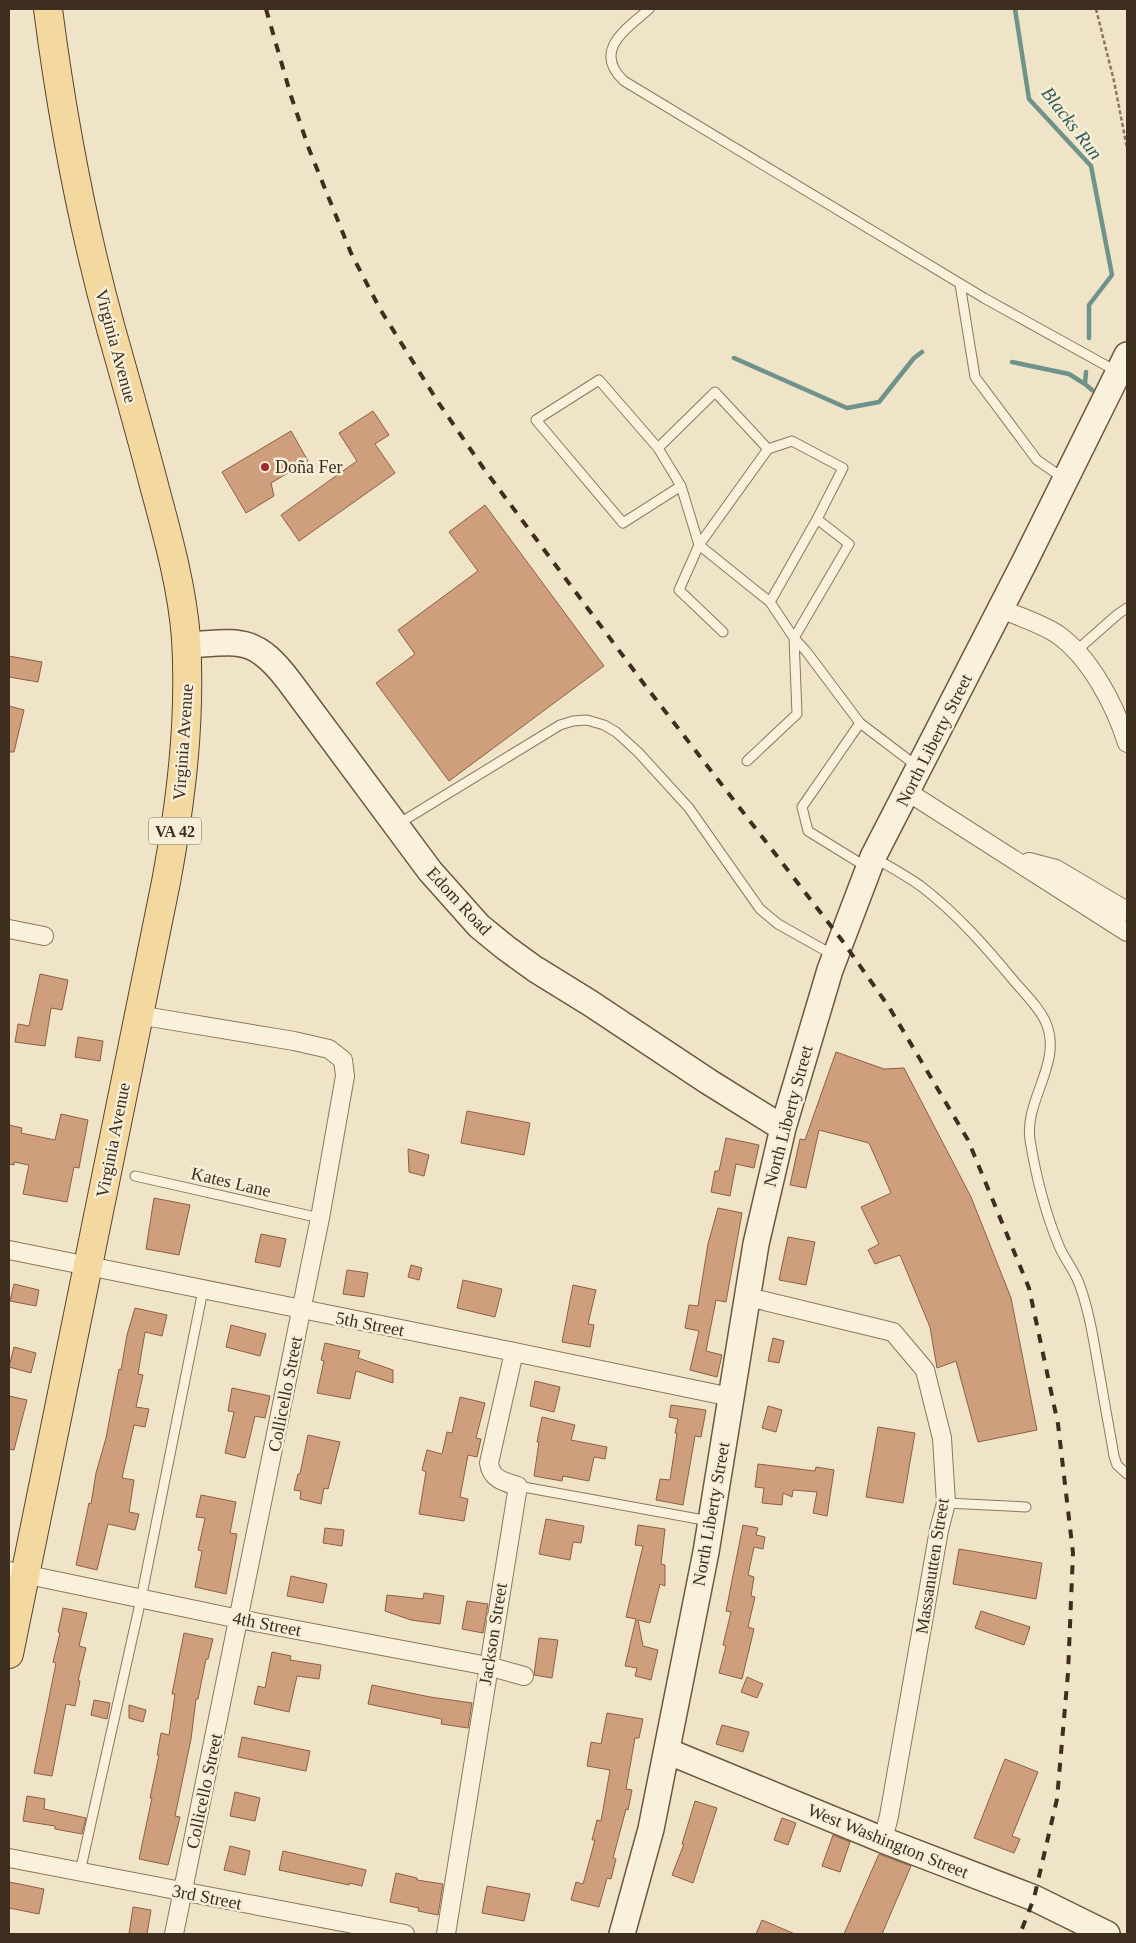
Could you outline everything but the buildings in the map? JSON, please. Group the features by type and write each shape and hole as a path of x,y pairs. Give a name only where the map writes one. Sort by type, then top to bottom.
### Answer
{"main road":[{"name":"Virginia Avenue","path":"9,1654 17,1573 88,1266 166,882 181,795 187,727 186,645 180,598 169,541 110,326 76,183 57,79 48,9"}],"street":[{"name":"North Liberty Street","path":"622,1934 651,1829 667,1751 711,1521 756,1244 783,1128 835,956 871,863 1001,609 1123,364"},
{"path":"1001,609 1054,632 1076,651 1109,700 1127,742"},
{"name":"Edom Road","path":"186,645 240,643 254,648 269,657 289,681 395,826 447,892 479,926 506,948 709,1082 783,1128"},
{"path":"908,792 1127,932"},
{"path":"1014,858 1056,869 1127,910"},
{"path":"9,929 44,936"},
{"name":"Collicello Street","path":"138,1015 329,1049 343,1060 346,1076 302,1310 174,1934"},
{"name":"5th Street","path":"9,1250 731,1397"},
{"name":"Massanutten Street","path":"748,1297 894,1332 925,1370 942,1438 946,1502 939,1530 889,1816 883,1840"},
{"path":"514,1352 489,1463 490,1469 495,1476 504,1482 518,1486"},
{"name":"Jackson Street","path":"446,1934 518,1486"},
{"name":"4th Street","path":"17,1573 239,1619 488,1666 524,1676"},
{"name":"West Washington Street","path":"667,1751 883,1840 1025,1895 1107,1934"},
{"name":"3rd Street","path":"9,1858 405,1934"}],"lane":[{"path":"649,9 627,26 613,47 614,67 616,73 624,81 960,284 1072,348 1123,364"},
{"path":"960,284 975,377 1037,460 1065,480"},
{"path":"681,486 624,522 536,420 599,380 658,448 681,486 700,545 770,602 794,638 806,651 860,723 920,769"},
{"path":"658,448 715,392 768,449"},
{"path":"723,632 679,590 700,545 768,449 792,441 843,468 817,519 770,602"},
{"path":"747,761 797,714 794,638 849,544 817,519"},
{"path":"1076,651 1127,608"},
{"path":"395,826 560,725 582,720 599,723 612,729 630,746 689,808 760,909 778,924 835,956"},
{"path":"860,723 802,807 808,830 871,863 909,878 951,912 989,951 1041,1013 1050,1036 1051,1050 1030,1116 1029,1133 1032,1151 1046,1212 1060,1247 1077,1278 1083,1294 1094,1341 1114,1456 1117,1465 1127,1474"},
{"name":"Kates Lane","path":"135,1176 320,1218"},
{"path":"80,1872 141,1599 203,1290"},
{"path":"518,1486 711,1521"},
{"path":"946,1502 1026,1507"}],"path":[{"path":"1096,9 1114,81 1127,148"}],"waterway":[{"name":"Blacks Run","path":"1015,9 1029,99 1091,166 1112,275 1089,305 1089,338"},
{"path":"734,358 847,408 879,402 914,358 922,352"},
{"path":"1012,362 1069,374 1085,384"},
{"name":"Blacks Run","path":"1086,372 1085,384 1092,390"}],"railway":[{"path":"266,9 291,96 309,149 351,253 380,309 438,402 484,469 644,684 841,939 889,1007 968,1140 1029,1288 1058,1424 1073,1553 1068,1673 1057,1799 1034,1898 1020,1934"}],"place":[{"name":"Doña Fer","path":"265,467"}]}
